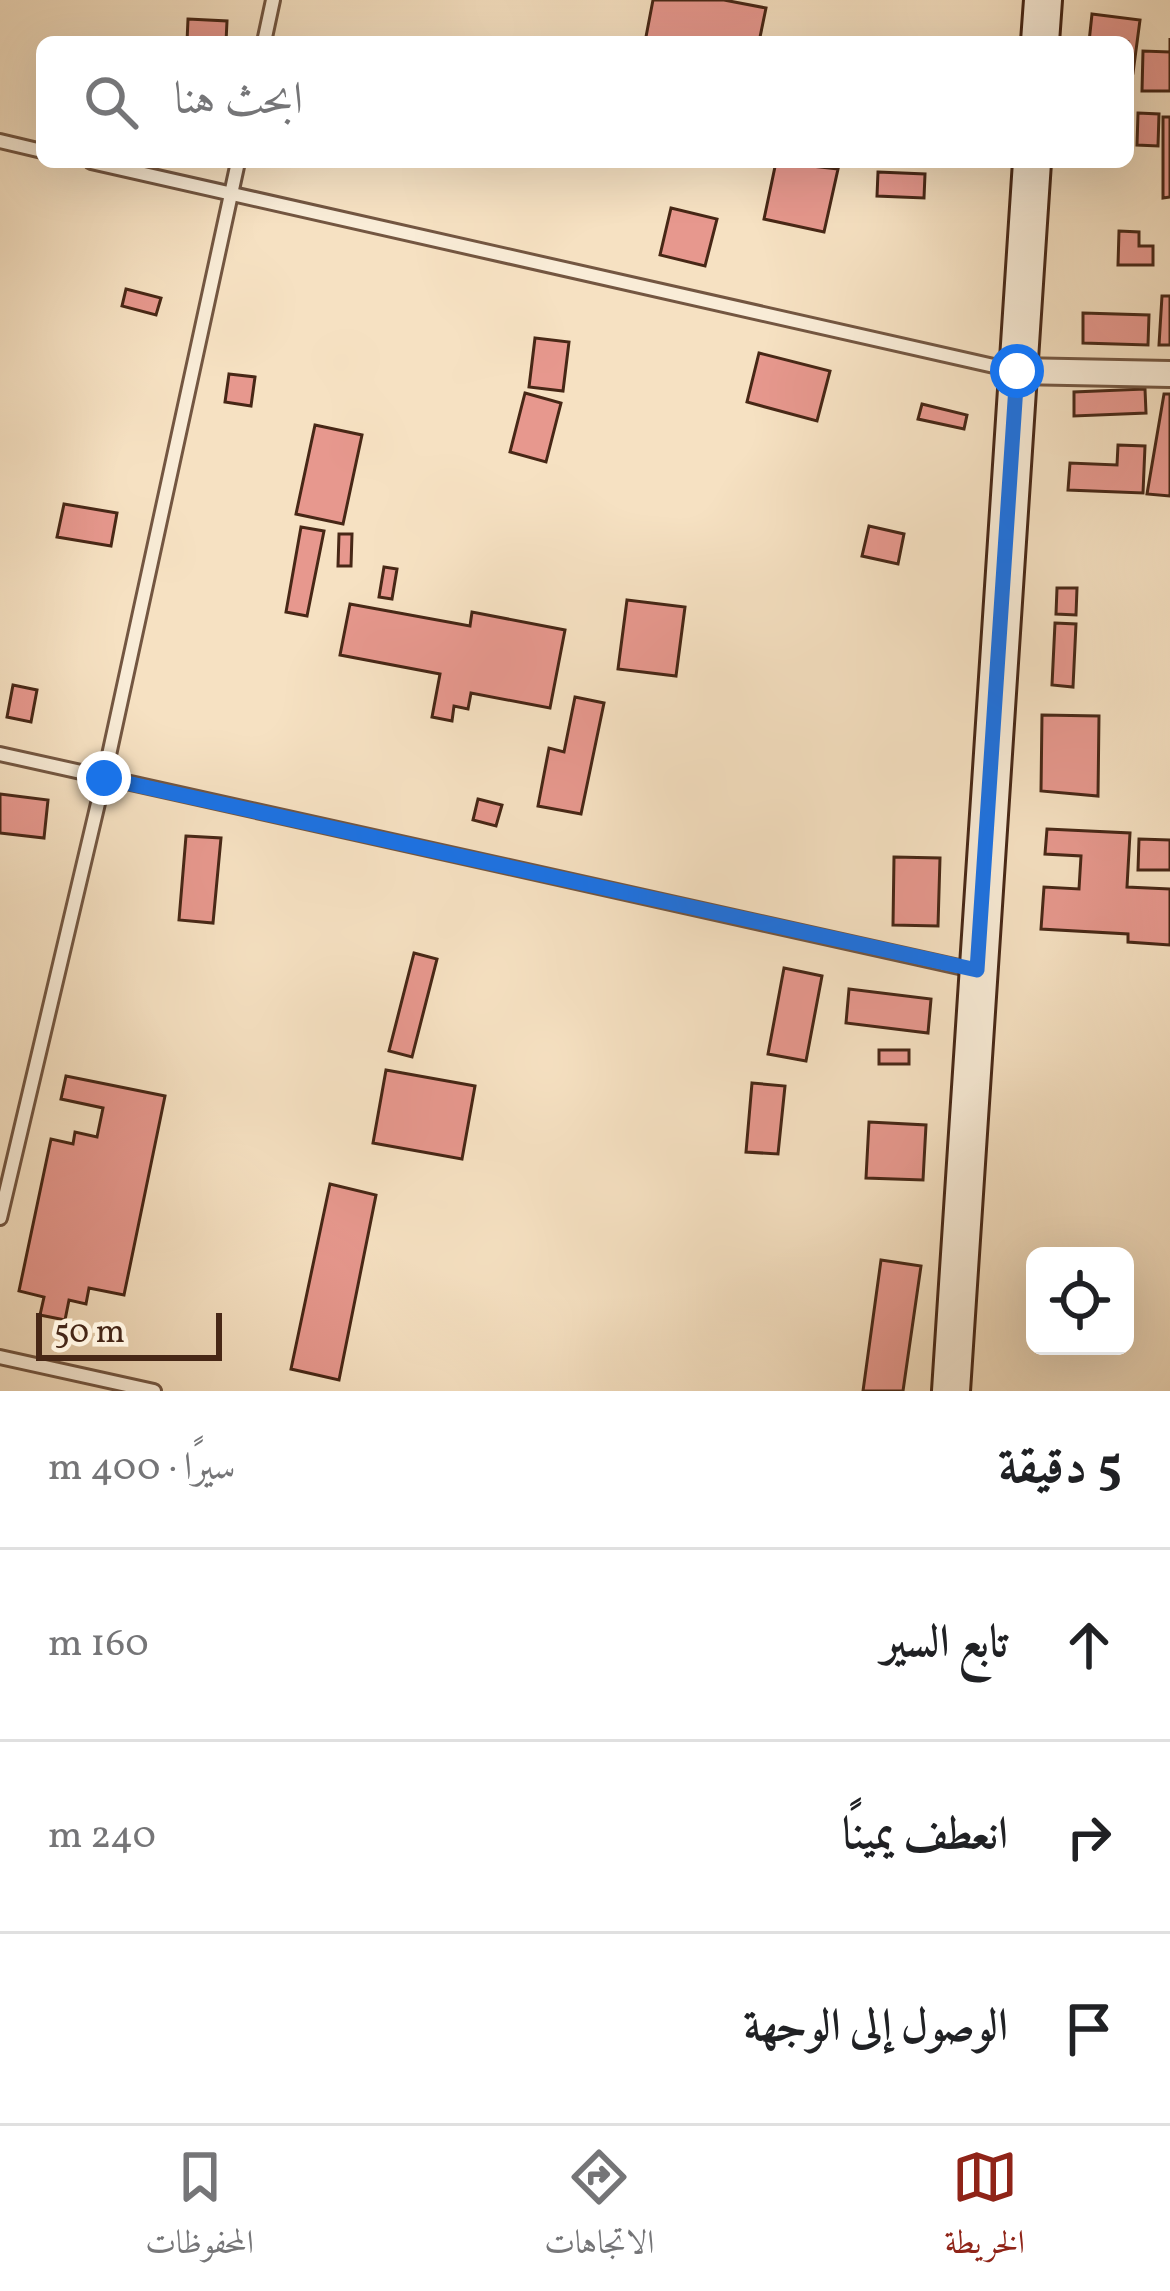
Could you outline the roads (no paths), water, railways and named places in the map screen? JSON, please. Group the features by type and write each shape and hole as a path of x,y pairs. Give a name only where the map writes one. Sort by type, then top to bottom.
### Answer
{"street":[{"path":"1040,36 1043,0"},
{"path":"950,1391 1032,168"},
{"path":"1017,371 1170,374"}],"lane":[{"path":"265,36 273,0"},
{"path":"0,141 36,150"},
{"path":"117,168 1017,371"},
{"path":"0,1218 104,778 237,168"},
{"path":"0,754 977,970"},
{"path":"0,1357 154,1391"}]}
